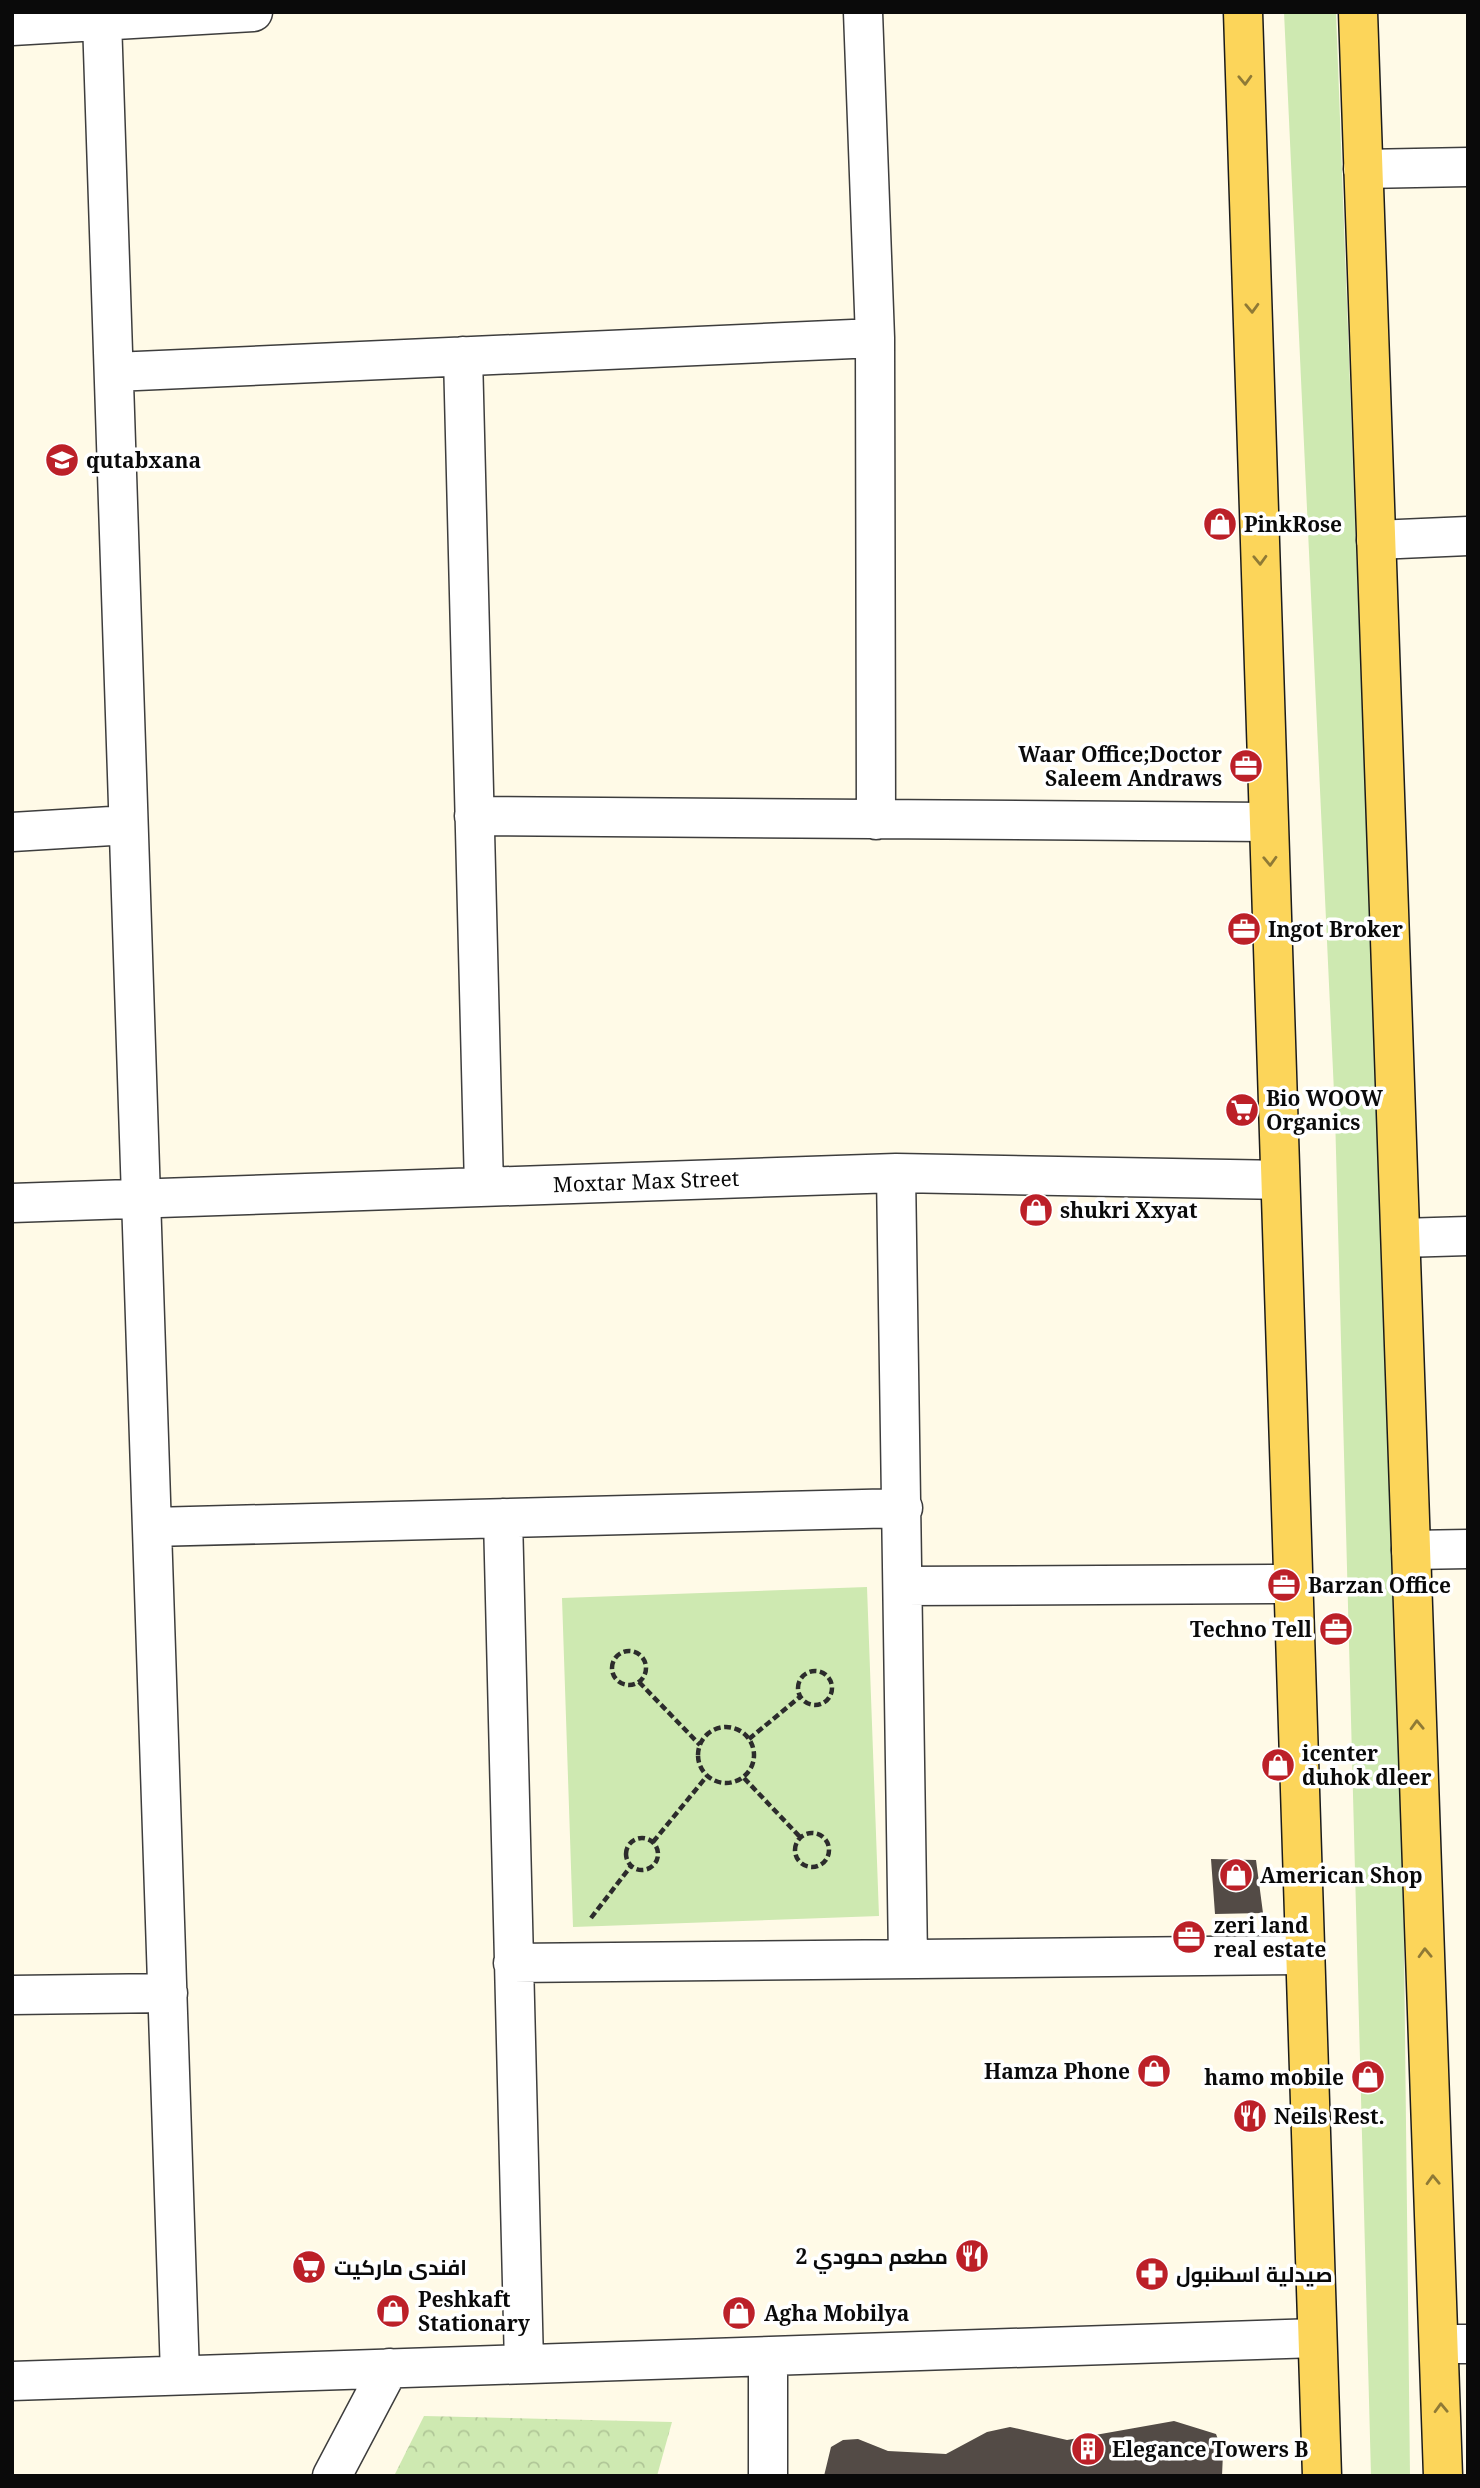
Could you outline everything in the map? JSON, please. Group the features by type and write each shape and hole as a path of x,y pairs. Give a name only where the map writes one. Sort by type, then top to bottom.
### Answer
{"main road":[{"path":"1243,12 1322,2476"},
{"path":"1357,12 1411,1550 1453,2344 1443,2476"}],"street":[{"path":"12,26 253,12"},
{"path":"863,12 875,338 876,820"},
{"path":"102,20 180,2375"},
{"path":"1363,169 1468,167"},
{"path":"114,372 875,338"},
{"path":"463,356 484,1187"},
{"path":"1376,540 1468,536"},
{"path":"474,816 1268,822"},
{"path":"12,832 128,825"},
{"path":"896,1173 908,1959"},
{"name":"Moxtar Max Street","path":"12,1203 896,1173 1280,1180"},
{"path":"1401,1238 1468,1236"},
{"path":"152,1527 903,1508"},
{"path":"503,1518 524,2364"},
{"path":"1411,1550 1468,1549"},
{"path":"904,1586 1293,1584"},
{"path":"513,1963 1305,1955"},
{"path":"12,1995 168,1993"},
{"path":"12,2381 1317,2338"},
{"path":"768,2358 768,2476"},
{"path":"332,2476 389,2368"}],"path":[{"path":"627,1651 642,1658 645,1673 639,1682 623,1684 614,1676 613,1665 618,1656 627,1651"},
{"path":"820,1671 829,1678 832,1688 824,1702 814,1704 801,1696 798,1685 803,1675 820,1671"},
{"path":"639,1682 700,1745"},
{"path":"749,1739 801,1696"},
{"path":"718,1727 735,1728 749,1739 755,1754 744,1778 729,1784 707,1776 698,1762 704,1737 718,1727"},
{"path":"653,1842 707,1776"},
{"path":"744,1778 800,1837"},
{"path":"816,1833 825,1839 828,1854 822,1863 811,1866 801,1862 795,1847 800,1837 816,1833"},
{"path":"643,1838 653,1842 659,1856 654,1866 640,1871 631,1866 626,1857 628,1845 643,1838"},
{"path":"556,1963 631,1866"}],"green space":[{"path":"1284,12 1336,12 1402,1769 1410,2476 1371,2476 1335,1114"},
{"path":"867,1587 879,1916 573,1927 562,1598"},
{"path":"424,2416 672,2422 657,2476 394,2476"}],"building":[{"name":"American Shop","path":"1211,1859 1256,1860 1263,1913 1215,1914"},
{"name":"Elegance Towers B","path":"1174,2421 1216,2434 1223,2453 1222,2476 824,2476 831,2447 843,2440 858,2439 888,2451 946,2454 987,2432 1010,2427 1067,2440"}],"place":[{"name":"qutabxana","path":"62,460"},
{"name":"PinkRose","path":"1220,524"},
{"name":"Waar Office;Doctor Saleem Andraws","path":"1246,766"},
{"name":"Ingot Broker","path":"1244,929"},
{"name":"Bio WOOW Organics","path":"1242,1110"},
{"name":"shukri Xxyat","path":"1036,1210"},
{"name":"Barzan Office","path":"1284,1585"},
{"name":"Techno Tell","path":"1336,1629"},
{"name":"icenter duhok dleer","path":"1278,1765"},
{"name":"American Shop","path":"1236,1875"},
{"name":"zeri land real estate","path":"1189,1937"},
{"name":"Hamza Phone","path":"1154,2071"},
{"name":"hamo mobile","path":"1368,2077"},
{"name":"Neils Rest.","path":"1250,2116"},
{"name":"مطعم حمودي 2","path":"972,2256"},
{"name":"افندى ماركيت","path":"309,2267"},
{"name":"صيدلية اسطنبول","path":"1152,2274"},
{"name":"Peshkaft Stationary","path":"393,2311"},
{"name":"Agha Mobilya","path":"739,2313"},
{"name":"Elegance Towers B","path":"1088,2449"}]}
